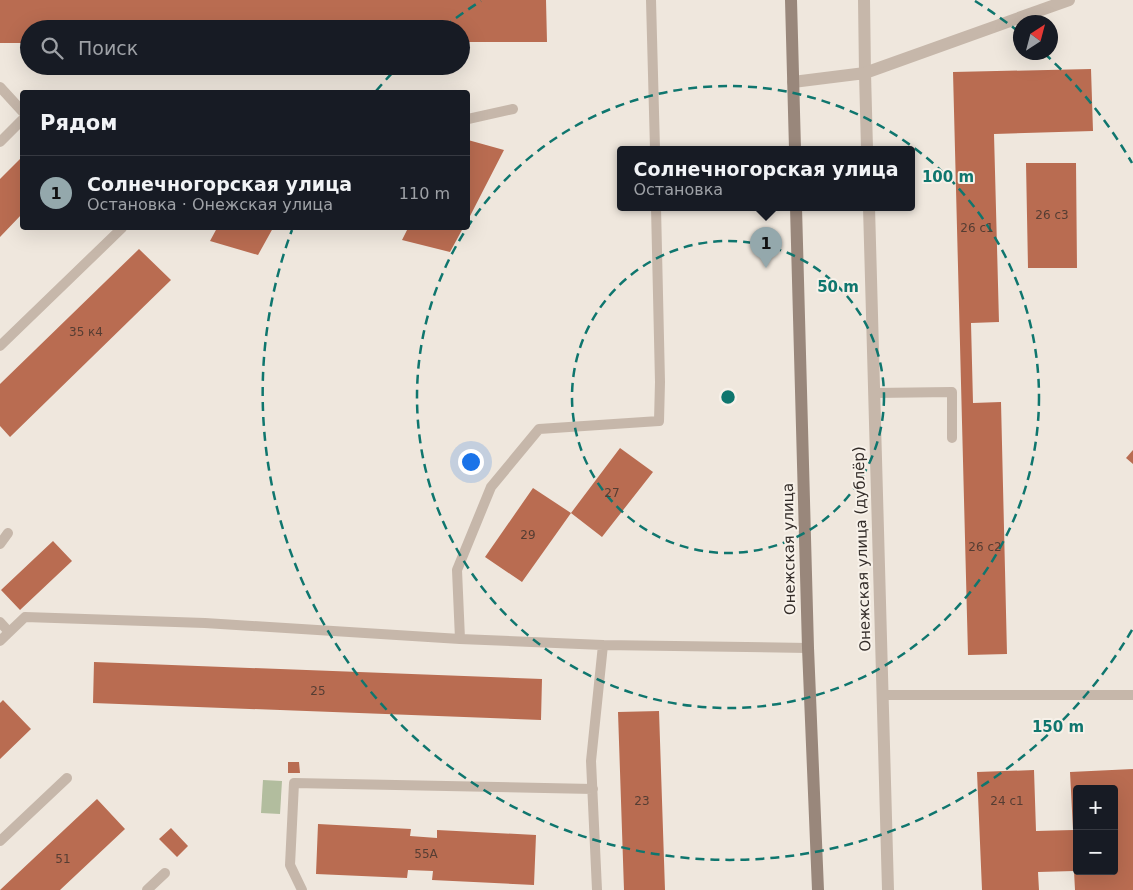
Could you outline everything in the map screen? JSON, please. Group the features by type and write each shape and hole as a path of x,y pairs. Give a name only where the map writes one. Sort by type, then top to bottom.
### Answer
{"main road":[{"path":"792,0 795,146"},
{"name":"Онежская улица","path":"796,211 808,648 818,890"}],"street":[{"path":"864,0 867,146"},
{"path":"793,82 865,73 1069,0"},
{"name":"Онежская улица (дублёр)","path":"869,211 888,890"}],"lane":[{"path":"651,0 655,146"},
{"path":"0,87 20,109"},
{"path":"470,118 513,110"},
{"path":"0,142 20,122"},
{"path":"460,639 457,570 491,486 539,429 660,421 656,211"},
{"path":"0,346 120,230"},
{"path":"874,393 952,392 952,438"},
{"path":"0,544 8,533"},
{"path":"0,640 25,617 206,623 460,639 604,645 808,648"},
{"path":"0,622 9,632"},
{"path":"597,890 591,761 604,645"},
{"path":"882,695 1133,695"},
{"path":"0,841 67,778"},
{"path":"302,890 290,865 294,783 592,788"},
{"path":"147,890 165,872"}],"green space":[{"path":"263,780 282,781 280,814 261,813"}],"building":[{"path":"0,0 546,0 547,42 470,42 470,20 20,20 20,43 0,43"},
{"path":"1091,69 1093,131 994,134 999,322 971,323 973,403 1001,402 1007,654 968,655 953,72"},
{"path":"470,141 504,150 470,216"},
{"path":"20,159 20,216 0,237 0,179"},
{"path":"1026,163 1076,163 1077,268 1028,268"},
{"path":"216,230 272,230 258,255 210,241"},
{"path":"407,230 462,230 450,252 402,240"},
{"path":"139,249 171,280 10,437 0,426 0,384"},
{"path":"620,448 653,472 602,537 571,513"},
{"path":"1133,450 1133,464 1126,458"},
{"path":"533,488 571,513 522,582 485,557"},
{"path":"53,541 72,561 20,610 1,590"},
{"path":"94,662 542,679 541,720 93,703"},
{"path":"3,700 31,729 0,759 0,703"},
{"path":"659,711 665,890 624,890 618,712"},
{"path":"288,762 299,762 300,773 288,773"},
{"path":"1133,769 1133,890 1075,890 1074,875 1118,875 1118,785 1073,785 1073,830 1070,772"},
{"path":"1034,770 1036,831 1073,830 1073,871 1038,872 1039,890 982,890 977,772"},
{"path":"97,799 125,829 60,890 0,890"},
{"path":"318,824 411,829 410,836 437,838 437,830 536,835 534,885 432,880 433,871 408,870 407,878 316,874"},
{"path":"171,828 188,846 177,857 159,839"}],"place":[{"name":"Солнечногорская улица","path":"766,268"}]}
